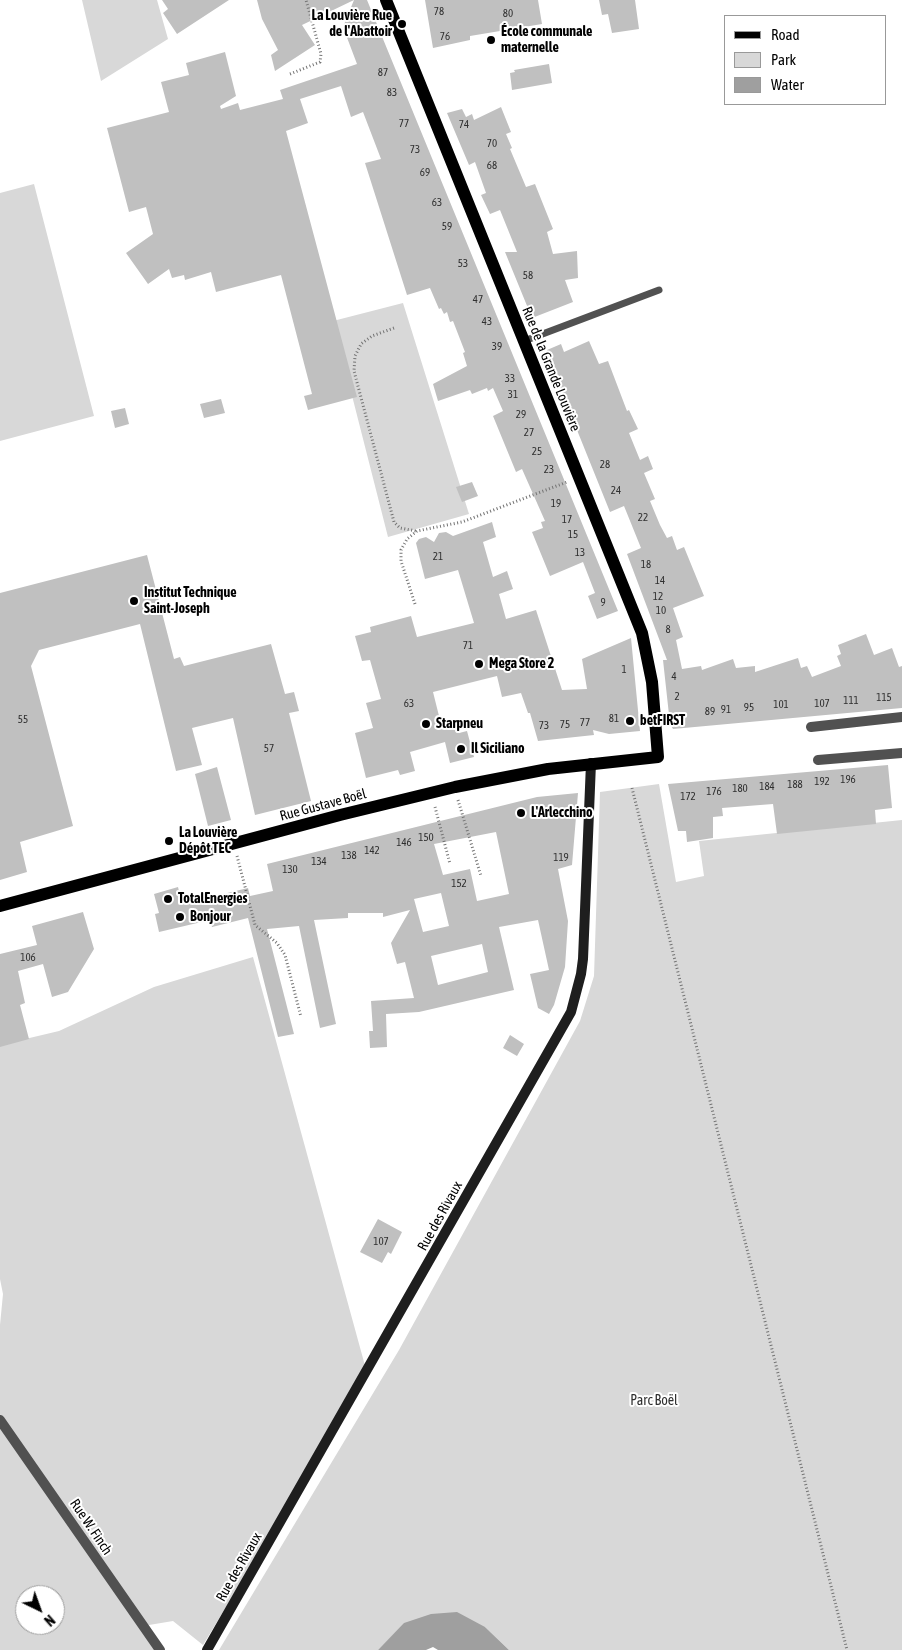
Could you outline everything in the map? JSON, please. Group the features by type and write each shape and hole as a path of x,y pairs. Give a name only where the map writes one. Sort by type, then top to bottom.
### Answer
{"main road":[{"name":"Rue de la Grande Louvière","path":"386,0 642,634 652,682 658,757"},
{"name":"Rue Gustave Boël","path":"0,906 455,787 591,763 658,757"}],"street":[{"path":"811,727 902,717"},
{"path":"818,760 902,753"},
{"name":"Rue des Rivaux","path":"207,1650 571,1012 582,974 591,763"},
{"name":"Rue W. Finch","path":"0,1420 160,1650"}],"lane":[{"path":"524,341 659,290"}],"path":[{"path":"290,74 320,62 322,54 306,0"},
{"path":"394,328 372,336 361,344 355,356 354,371 394,522 400,528 417,531 462,522 579,478"},
{"path":"415,604 401,561 401,550 407,539 417,531"},
{"path":"455,787 481,876"},
{"path":"632,788 847,1650"},
{"path":"431,793 450,864"},
{"path":"234,844 255,926 277,943 285,955 301,1017"}],"green space":[{"path":"82,0 157,0 168,39 101,81"},
{"path":"34,184 94,416 0,441 0,193"},
{"path":"403,303 469,514 388,537 333,321"},
{"name":"Parc Boël","path":"659,784 676,882 704,876 699,841 902,820 902,1650 509,1650 485,1627 405,1623 378,1650 219,1650 399,1350 580,1021 594,976 600,792"},
{"path":"253,957 367,1373 203,1645 173,1621 143,1626 160,1650 0,1650 0,1325 3,1294 0,1279 0,1045 59,1031 154,987"}],"water":[{"path":"457,1612 485,1627 509,1650 438,1650 433,1647 426,1650 378,1650 404,1623 431,1614"}],"building":[{"path":"162,0 229,0 177,34 163,13 168,9"},
{"path":"257,0 354,0 302,25 315,45 275,71 271,55 278,50 262,19"},
{"path":"354,0 367,0 618,611 597,619 588,596 595,593 583,562 550,576 532,532 543,528 541,522 545,521 522,469 516,472 493,416 503,411 493,388 488,391 487,388 472,394 470,390 438,401 433,384 467,366 463,353 465,352 453,321 450,322 447,312 444,314 441,308 439,309 430,288 407,295 365,163 381,159 363,112 351,117 341,86 300,99 308,123 286,131 357,397 308,410 304,396 312,394 281,275 216,292 211,272 185,280 184,275 172,278 169,269 148,284 126,253 153,234 146,207 129,212 107,128 169,112 161,82 189,75 186,63 225,52 236,96 220,106 221,109 238,103 240,110 283,99 280,90 357,64 343,27"},
{"path":"425,0 538,0 542,24 470,36 470,40 433,48"},
{"path":"599,0 635,0 639,29 612,33 608,14 602,15"},
{"path":"549,64 552,83 512,90 510,73 515,72 514,70"},
{"path":"501,107 511,132 506,134 512,148 510,149 526,187 535,184 553,229 547,232 553,254 577,251 578,278 565,280 573,302 532,318 505,252 517,252 500,210 490,214 481,195 486,193 475,162 469,165 447,113 462,109 466,117 472,114 474,120"},
{"path":"589,341 599,364 608,361 627,411 629,410 638,429 629,433 640,460 648,456 653,469 644,473 655,499 650,501 660,525 667,538 672,536 677,550 684,547 704,596 673,608 683,637 676,640 682,669 701,666 702,670 733,659 736,668 755,666 755,672 798,658 801,668 807,666 812,677 841,666 837,656 841,654 838,645 866,634 874,655 892,648 899,667 902,666 902,708 673,729 670,724 663,660 667,660 627,554 641,548 624,506 610,512 548,358 550,357 547,350 561,344 564,352"},
{"path":"221,399 225,413 204,418 200,404"},
{"path":"125,408 129,424 115,428 111,411"},
{"path":"472,482 478,496 462,502 456,487"},
{"path":"492,522 496,537 483,542 493,577 507,571 513,589 499,594 506,619 536,610 562,690 587,689 582,659 631,638 640,731 609,734 593,730 594,735 538,741 530,713 528,713 521,693 502,697 497,676 433,692 442,728 458,726 459,733 467,731 474,757 450,763 445,742 410,752 415,771 400,775 398,770 366,778 355,733 373,728 366,703 381,699 370,660 362,661 355,636 371,632 370,627 411,616 417,637 474,623 458,570 425,579 416,543 419,539 426,537 434,542 439,533 446,532 453,536"},
{"path":"147,555 174,659 180,657 184,666 271,644 285,694 294,692 299,711 289,713 311,801 255,815 233,718 192,728 202,765 176,771 140,624 39,650 31,666 73,826 20,842 27,872 0,880 0,593"},
{"path":"888,765 892,808 875,810 876,824 777,834 773,804 722,808 723,816 713,817 713,838 687,842 686,831 678,831 668,784"},
{"path":"217,767 231,820 208,826 195,774"},
{"path":"578,793 572,865 558,869 568,921 565,967 554,1005 549,1014 538,1008 530,974 549,970 538,920 499,927 514,990 419,1012 386,1014 387,1047 370,1048 369,1031 373,1031 371,1001 414,998 405,962 397,964 391,943 410,910 383,917 383,913 348,913 348,918 314,920 336,1024 320,1028 299,926 267,929 294,1034 278,1037 248,918 212,927 210,920 159,932 155,914 159,913 154,894 178,887 182,904 248,888 250,896 273,891 267,864 537,797","holes":["496,832 509,894 477,901 470,869 443,875 434,844","441,893 449,926 423,932 414,899","482,944 488,972 438,985 431,956"]},
{"path":"83,912 94,949 68,992 52,997 43,964 18,971 25,1003 20,1005 29,1039 0,1047 0,954 37,945 32,926"},
{"path":"510,1035 524,1044 517,1056 503,1048"},
{"path":"378,1219 402,1232 391,1254 388,1252 382,1263 360,1252"}],"place":[{"name":"La Louvière Rue de l'Abattoir","path":"402,24"},
{"name":"École communale maternelle","path":"491,40"},
{"name":"Institut Technique Saint-Joseph","path":"134,601"},
{"name":"Mega Store 2","path":"479,664"},
{"name":"betFIRST","path":"630,721"},
{"name":"Starpneu","path":"426,724"},
{"name":"Il Siciliano","path":"461,749"},
{"name":"L'Arlecchino","path":"521,813"},
{"name":"La Louvière Dépôt TEC","path":"169,841"},
{"name":"TotalEnergies","path":"168,899"},
{"name":"Bonjour","path":"180,917"}]}
